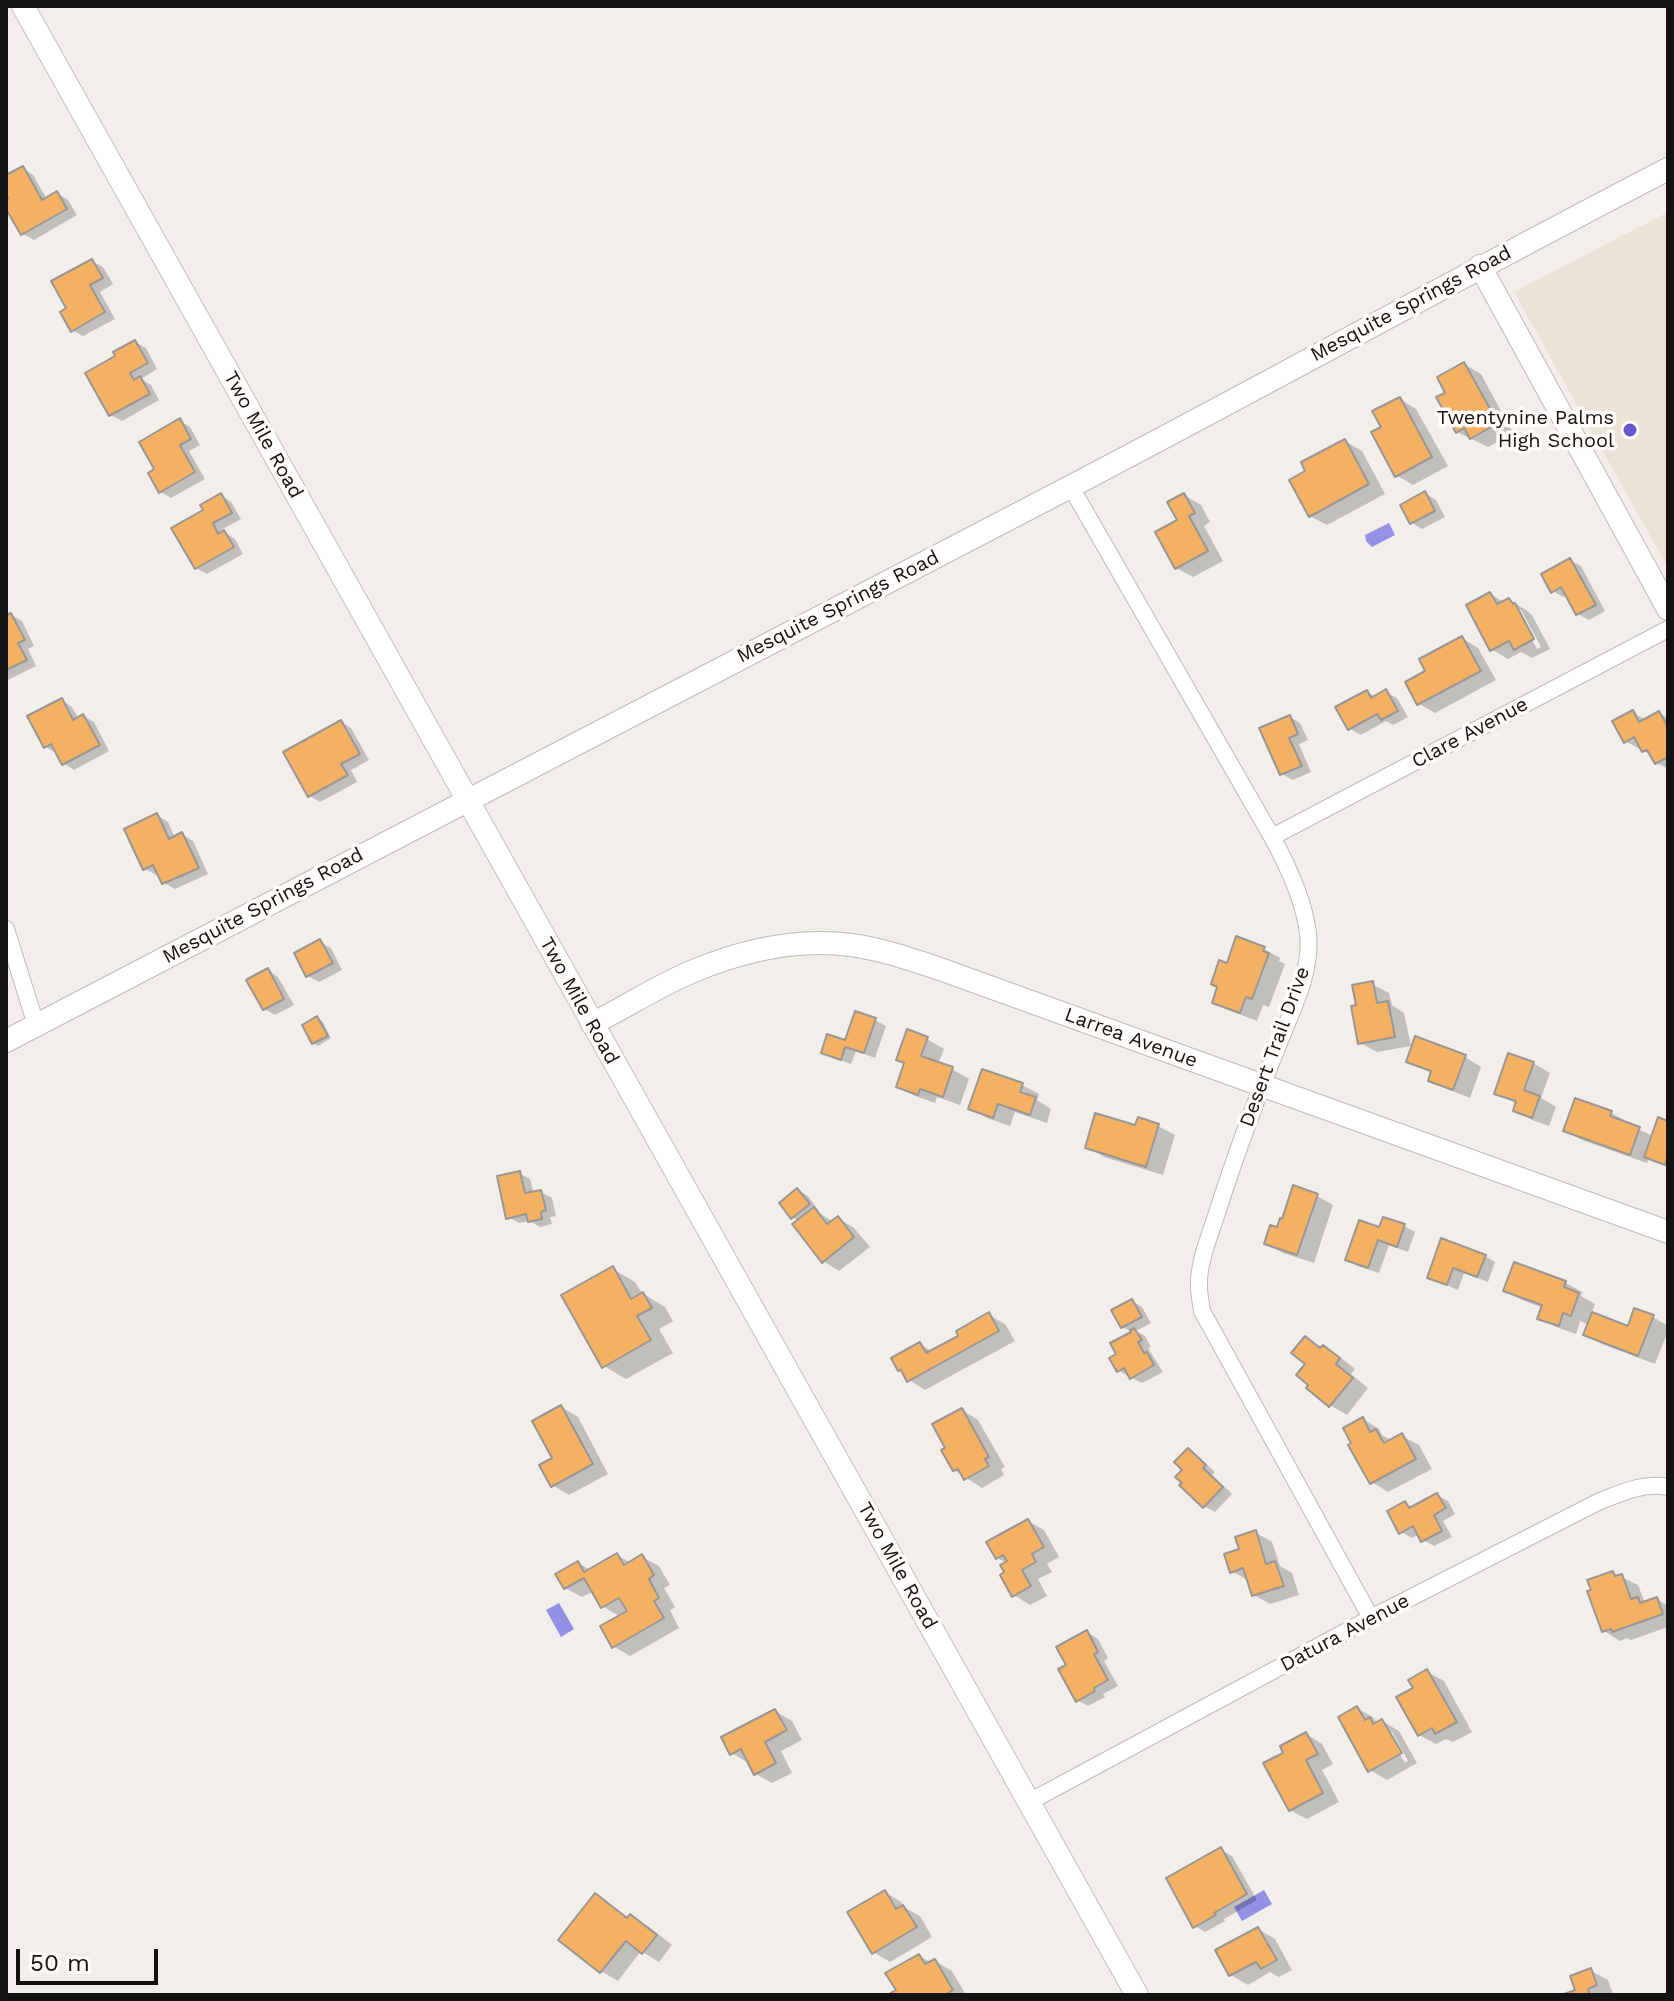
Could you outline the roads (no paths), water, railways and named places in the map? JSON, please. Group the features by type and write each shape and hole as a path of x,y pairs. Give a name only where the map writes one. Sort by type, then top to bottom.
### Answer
{"main road":[{"name":"Two Mile Road","path":"23,6 1137,1995"},
{"name":"Mesquite Springs Road","path":"6,1041 1071,487 1480,266 1668,169"},
{"path":"1480,266 1668,609"},
{"name":"Larrea Avenue","path":"592,1024 689,973 743,954 770,946 850,945 895,954 940,969 1668,1232"}],"street":[{"name":"Desert Trail Drive","path":"1071,487 1272,837 1304,910 1309,936 1300,989 1222,1196 1203,1257 1199,1285 1202,1311 1371,1618"},
{"name":"Clare Avenue","path":"1272,837 1668,629"},
{"path":"6,929 36,1025"},
{"name":"Datura Avenue","path":"1029,1802 1371,1618 1598,1502 1627,1490 1654,1484 1668,1487"}],"place":[{"name":"Twentynine Palms High School","path":"1630,430"}]}
